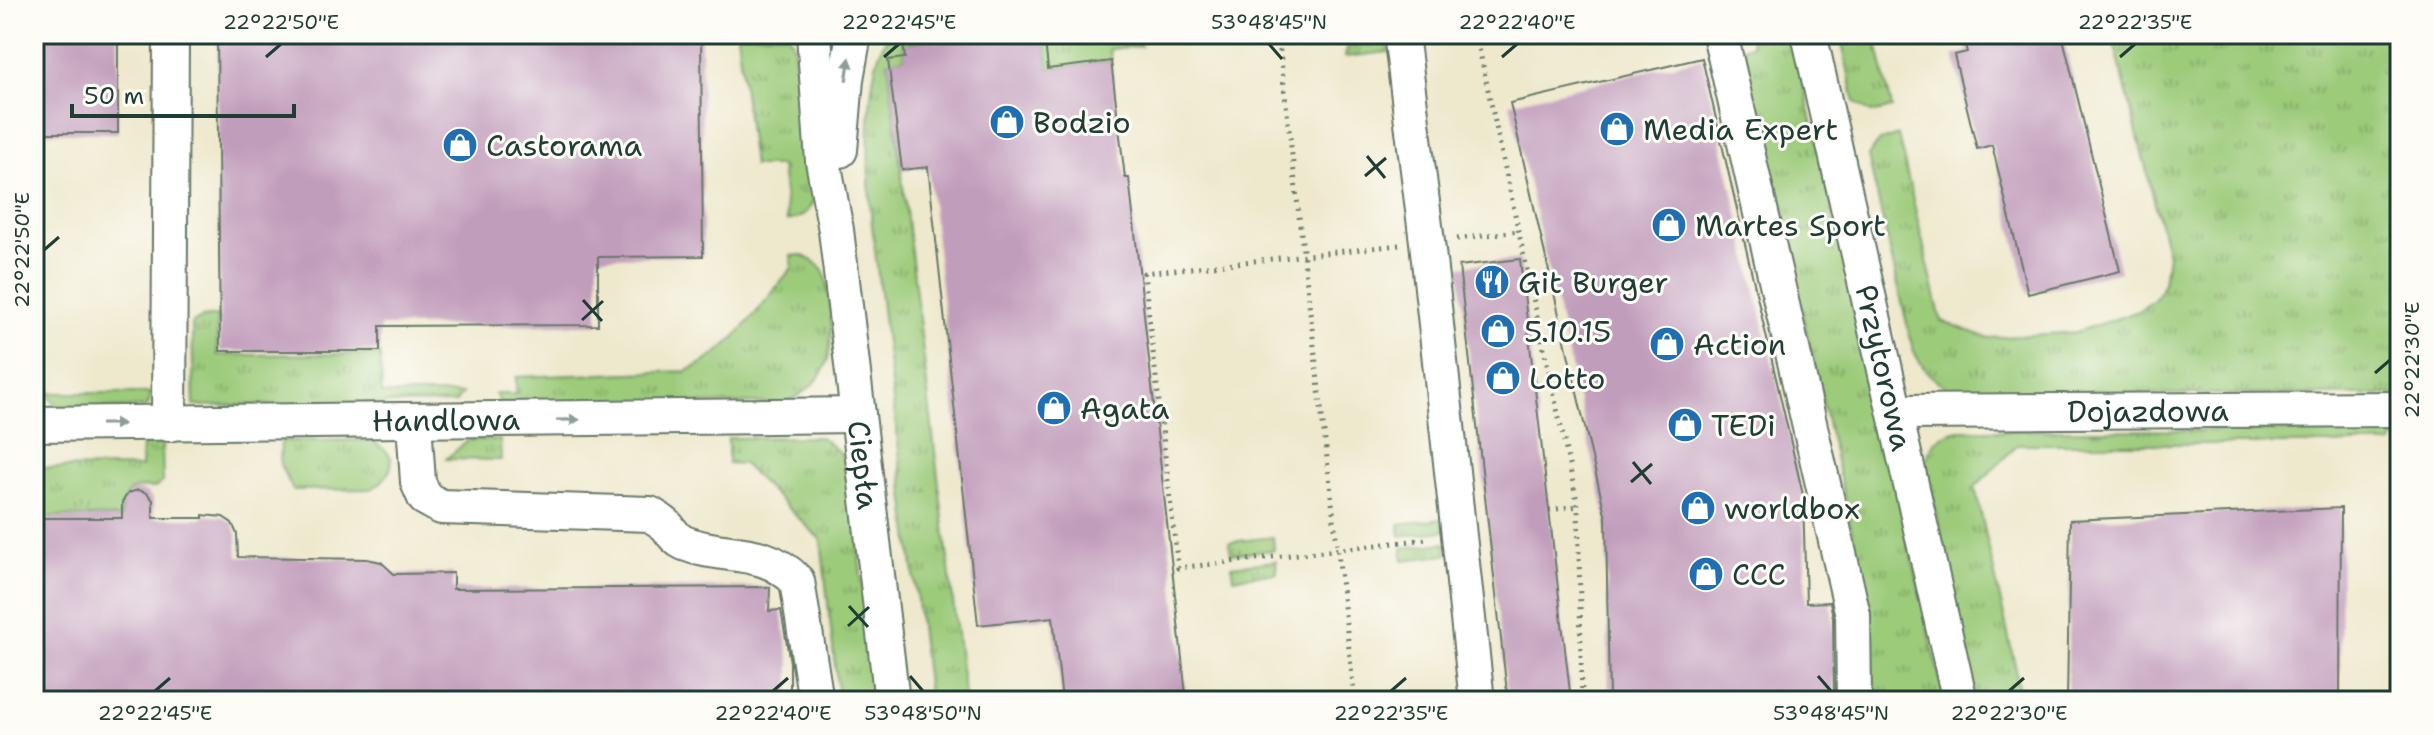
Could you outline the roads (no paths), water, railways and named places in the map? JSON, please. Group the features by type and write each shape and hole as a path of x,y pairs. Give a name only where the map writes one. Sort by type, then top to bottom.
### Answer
{"street":[{"path":"169,424 171,34"},
{"name":"Ciepła","path":"814,34 823,161 836,230 892,701"},
{"name":"Ciepła","path":"836,230 846,79 854,34"},
{"path":"1401,34 1477,701"},
{"path":"1720,34 1853,615 1854,701"},
{"name":"Przytorowa","path":"1809,34 1960,701"},
{"name":"Dojazdowa","path":"1896,412 2400,409"},
{"name":"Handlowa","path":"34,424 858,415"},
{"path":"414,422 418,482 425,498 441,507 650,514 663,522 678,541 697,548 742,553 786,569 797,581 816,701"}],"place":[{"name":"Bodzio","path":"1007,122"},
{"name":"Media Expert","path":"1617,129"},
{"name":"Castorama","path":"460,145"},
{"name":"Martes Sport","path":"1669,225"},
{"name":"Git Burger","path":"1492,282"},
{"name":"5.10.15","path":"1498,331"},
{"name":"Action","path":"1667,344"},
{"name":"Lotto","path":"1503,378"},
{"name":"Agata","path":"1054,408"},
{"name":"TEDi","path":"1685,425"},
{"name":"worldbox","path":"1698,508"},
{"name":"CCC","path":"1706,574"}]}
